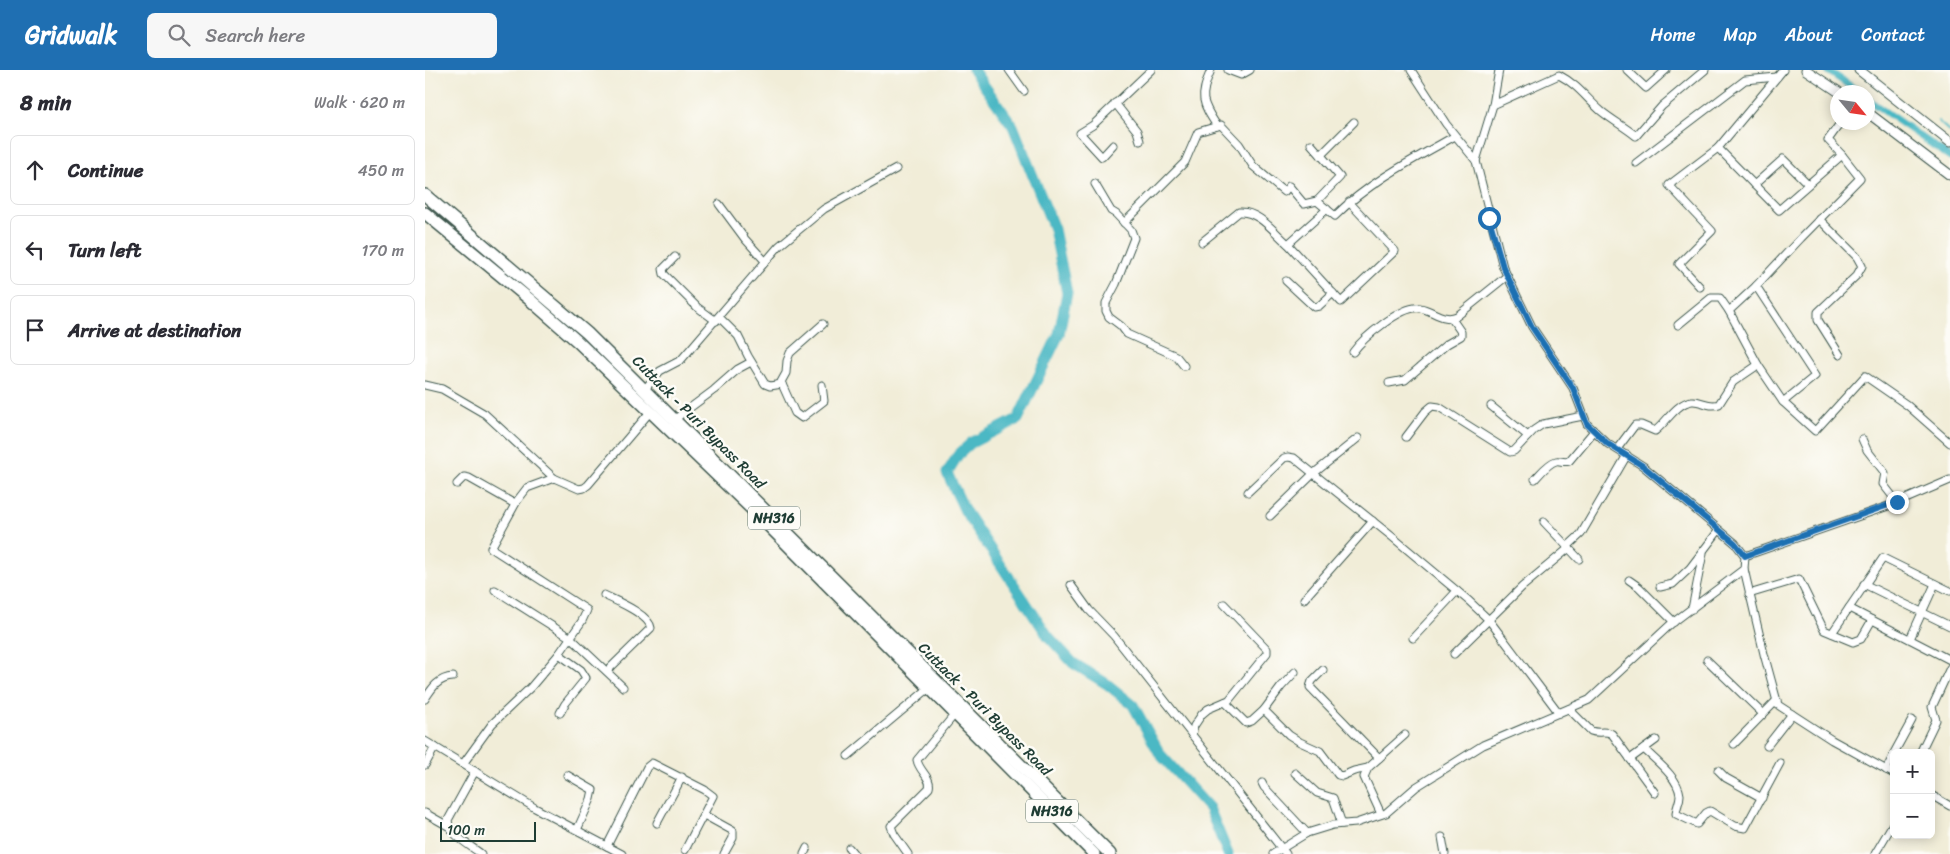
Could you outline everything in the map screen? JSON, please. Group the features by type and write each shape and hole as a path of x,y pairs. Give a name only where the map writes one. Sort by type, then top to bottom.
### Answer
{"highway":[{"name":"Cuttack - Puri Bypass Road","path":"425,195 561,309 645,389 1110,854"},
{"name":"Cuttack - Puri Bypass Road","path":"425,213 577,341 759,516 1095,854"}],"street":[{"path":"1009,70 1024,91"},
{"path":"1113,145 1102,157 1080,133 1093,125 1151,70"},
{"path":"1211,70 1204,87 1204,106 1217,126"},
{"path":"1229,70 1241,75 1250,70"},
{"path":"1411,70 1446,124 1476,162 1503,267 1532,327 1573,388 1587,424 1617,449 1643,466 1735,543 1745,556 1744,569 1749,594 1779,705 1833,740 1890,772"},
{"path":"1476,162 1493,105 1499,70"},
{"path":"1627,70 1646,88 1666,70"},
{"path":"1493,105 1559,75 1570,81 1600,110 1636,136 1662,106 1705,70"},
{"path":"1700,287 1679,264 1712,231 1669,185 1718,148 1783,70"},
{"path":"1806,70 1830,86"},
{"path":"1859,70 1950,142"},
{"path":"1636,163 1745,80 1777,77"},
{"path":"1115,103 1137,131 1140,141"},
{"path":"1875,118 1950,175"},
{"path":"1321,155 1354,122"},
{"path":"1124,223 1185,162 1198,132 1221,126 1239,144 1253,166 1283,192 1289,186 1304,204 1317,201 1340,177 1311,144"},
{"path":"1729,311 1756,286 1860,178 1828,140 1835,130"},
{"path":"1317,201 1335,216 1349,202 1396,170 1455,136"},
{"path":"1718,148 1779,210 1842,155"},
{"path":"1754,185 1783,159 1808,184"},
{"path":"645,389 660,371 681,360 779,246 824,209 896,169"},
{"path":"1095,184 1111,211 1131,230 1134,238 1116,284 1106,303 1106,311 1109,317 1121,326 1127,334 1176,356 1184,366"},
{"path":"1202,242 1239,212 1258,218 1288,244 1341,302 1395,251 1349,202"},
{"path":"719,204 765,262"},
{"path":"1288,244 1327,209"},
{"path":"1819,219 1857,256 1862,266 1857,275 1818,312 1818,320 1840,355"},
{"path":"675,257 663,269 664,274 697,307 717,319 738,336 765,384 770,386 782,384"},
{"path":"1452,319 1507,276"},
{"path":"1286,282 1314,307 1319,306 1333,292"},
{"path":"1756,286 1815,376 1783,402"},
{"path":"1678,325 1711,298 1720,298 1758,365 1783,402 1815,431 1865,376 1907,405 1950,443"},
{"path":"1353,352 1360,342 1381,324 1411,309 1419,308 1452,319 1461,332 1461,336 1447,344 1405,380 1389,383"},
{"path":"822,384 824,401 801,418 795,412 782,384 782,378 787,370 787,361 790,353 823,324"},
{"path":"675,419 751,362"},
{"path":"1617,449 1635,425 1641,425 1655,432 1676,410 1689,401 1719,404 1733,382 1758,365"},
{"path":"425,385 443,389 485,414 554,478 571,487 584,488 650,412"},
{"path":"1406,437 1425,412 1432,406 1439,407 1506,450 1514,451 1543,424 1583,416"},
{"path":"1491,406 1528,436"},
{"path":"1535,479 1552,463 1558,461 1565,463 1569,461 1594,431"},
{"path":"1270,516 1313,474 1358,438"},
{"path":"1862,440 1867,450 1885,473 1883,484 1897,502"},
{"path":"1454,654 1522,587 1581,534 1627,455"},
{"path":"1248,492 1283,458 1294,458 1373,521 1489,620 1559,713"},
{"path":"457,484 463,477 469,478 515,504"},
{"path":"463,764 492,724 531,687 559,654 571,638 587,610 491,548 515,504 527,488 554,478"},
{"path":"1745,556 1897,502 1950,480"},
{"path":"1304,598 1373,521"},
{"path":"1544,522 1579,559"},
{"path":"1660,587 1673,584 1690,568 1719,530"},
{"path":"1692,609 1704,550"},
{"path":"1832,634 1883,558 1950,591"},
{"path":"1273,854 1284,851 1307,832 1342,824 1356,823 1386,812 1416,787 1483,744 1589,700 1675,622 1744,569"},
{"path":"1749,594 1799,579 1824,630 1853,642 1861,639 1872,620"},
{"path":"1629,580 1639,587 1675,622"},
{"path":"1864,584 1950,626"},
{"path":"1910,639 1935,584"},
{"path":"1071,585 1089,610 1114,636 1284,851"},
{"path":"495,590 571,638 623,687"},
{"path":"1413,638 1457,592"},
{"path":"604,595 648,620 651,628 607,671"},
{"path":"1192,735 1194,726 1203,714 1208,709 1225,702 1267,653 1267,649 1224,604"},
{"path":"1849,608 1950,660"},
{"path":"559,654 581,670 586,678 560,713"},
{"path":"1707,660 1763,714"},
{"path":"1922,749 1936,720 1932,707 1950,668"},
{"path":"1323,670 1310,687 1379,758"},
{"path":"1225,702 1246,722 1253,721 1295,672"},
{"path":"425,699 441,679 453,677"},
{"path":"848,756 929,688"},
{"path":"1734,744 1777,700"},
{"path":"1569,709 1591,731 1612,734 1655,793"},
{"path":"1264,710 1289,735 1320,751 1338,775 1342,776 1354,770 1369,768"},
{"path":"908,854 894,834 891,826 929,788 929,780 922,772 917,760 955,714"},
{"path":"1767,746 1792,714"},
{"path":"1896,749 1912,720"},
{"path":"1381,814 1364,777 1369,768 1405,735"},
{"path":"1630,760 1656,740"},
{"path":"425,741 535,808 622,854"},
{"path":"425,765 435,747"},
{"path":"1644,749 1669,774 1676,785 1680,798 1676,814 1694,824 1700,822 1706,813 1710,811 1735,826 1745,828 1780,763"},
{"path":"1886,770 1890,762"},
{"path":"607,846 647,767 655,763 713,796 685,850"},
{"path":"1718,770 1726,778 1762,798"},
{"path":"448,826 450,814 475,771"},
{"path":"1295,773 1317,793 1333,798 1342,824"},
{"path":"567,775 593,790 577,830"},
{"path":"657,822 682,777"},
{"path":"1262,783 1307,832"},
{"path":"1935,797 1950,806"},
{"path":"425,813 448,826 481,854"},
{"path":"704,815 733,831 733,838 724,854"},
{"path":"1875,854 1890,829"},
{"path":"1442,837 1445,854"},
{"path":"849,848 854,854"}],"waterway":[{"path":"973,70 1013,126 1054,229 1067,293 1059,334 1018,419 971,443 958,455 947,473 965,511 1048,636 1073,663 1107,684 1133,705 1160,754 1209,808 1228,854"},
{"path":"1827,70 1849,85"},
{"path":"1875,105 1950,157"},
{"path":"1938,121 1950,132"}],"route":[{"path":"1489,218 1503,267 1532,327 1573,388 1587,424 1608,444 1643,466 1735,543 1745,556 1897,502"}]}
